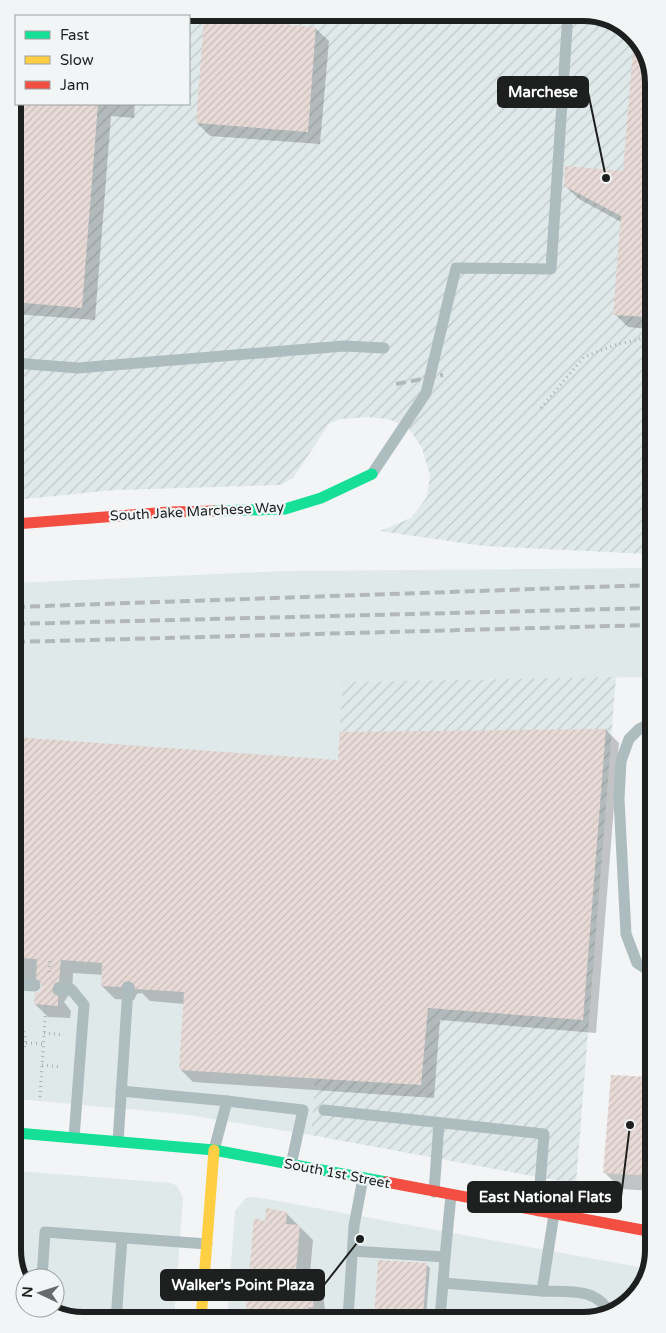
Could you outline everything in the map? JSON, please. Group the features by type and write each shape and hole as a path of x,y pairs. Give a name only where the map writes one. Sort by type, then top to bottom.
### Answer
{"main road":[{"name":"South Jake Marchese Way","path":"21,523 150,513 285,508 321,498 372,474"},
{"name":"South 1st Street","path":"21,1133 214,1150 645,1231"},
{"path":"202,1312 214,1150"}],"lane":[{"path":"372,474 426,393 456,268 550,269 567,21"},
{"path":"21,364 78,368 344,346 384,348"},
{"path":"645,726 629,739 621,761 619,799 626,934 637,964 645,969"},
{"path":"21,985 35,986"},
{"path":"118,1142 128,988"},
{"path":"59,989 70,989 84,1005 74,1138"},
{"path":"121,1091 303,1110 291,1165"},
{"path":"214,1150 227,1101"},
{"path":"324,1110 544,1134 538,1211"},
{"path":"434,1192 439,1123"},
{"path":"348,1312 353,1251 362,1178"},
{"path":"440,1312 451,1195"},
{"path":"542,1291 554,1214"},
{"path":"43,1268 45,1232 207,1244"},
{"path":"117,1312 122,1238"},
{"path":"353,1251 445,1257"},
{"path":"443,1283 589,1294 605,1303 607,1307"}],"path":[{"path":"541,408 584,357 616,345 645,338"},
{"path":"49,973 50,959"},
{"path":"40,1097 46,1005"},
{"path":"21,1029 24,1032 26,1042 21,1054"},
{"path":"26,1042 44,1044"}],"shaded area":[{"path":"190,21 586,21 595,22 614,30 632,46 644,71 645,84 645,554 484,546 380,531 411,518 427,497 430,475 422,448 408,427 388,419 368,417 341,419 329,424 293,478 281,485 115,490 21,499 21,105 190,105"},
{"path":"645,568 645,677 344,682 311,1135 182,1114 21,1099 21,583 287,571"},
{"path":"616,677 576,1184 311,1135 343,682"},
{"path":"21,1171 171,1183 177,1186 183,1198 175,1312 71,1311 65,1308 65,1268 24,1268 22,1262"},
{"path":"256,1197 642,1268 629,1291 614,1303 595,1311 228,1312 235,1211 246,1198"}],"building":[{"path":"204,21 241,21 316,27 308,132 196,123"},
{"path":"633,49 644,71 645,84 645,317 613,315 621,216 564,186 565,166 623,171"},
{"path":"21,105 98,105 82,308 21,303"},
{"path":"606,729 583,1020 428,1008 421,1085 179,1070 184,992 135,989 134,984 129,981 124,982 121,987 101,986 102,963 61,960 59,982 55,983 52,989 53,993 58,996 58,1006 34,1004 35,993 39,992 42,987 41,982 36,979 37,959 21,958 21,737 338,760 340,732"},
{"path":"611,1075 645,1077 645,1176 603,1173"},
{"path":"266,1208 287,1212 286,1224 300,1225 296,1270 309,1271 314,1308 308,1307 308,1312 246,1312 254,1218 265,1221"},
{"path":"378,1260 427,1263 423,1312 374,1312"}],"railway":[{"path":"396,384 443,375"},
{"path":"21,607 645,585"},
{"path":"21,624 645,608"},
{"path":"21,642 645,625"}],"traffic: fast":[{"path":"214,511 285,509 321,498 372,474"},
{"path":"21,1133 214,1150 386,1182"}],"traffic: slow":[{"path":"202,1312 214,1150"}],"traffic: jam":[{"path":"21,524 169,512 214,511"},
{"path":"386,1182 645,1231"}],"place":[{"name":"Marchese","path":"606,178"},
{"name":"East National Flats","path":"630,1125"},
{"name":"Walker's Point Plaza","path":"360,1239"}]}
